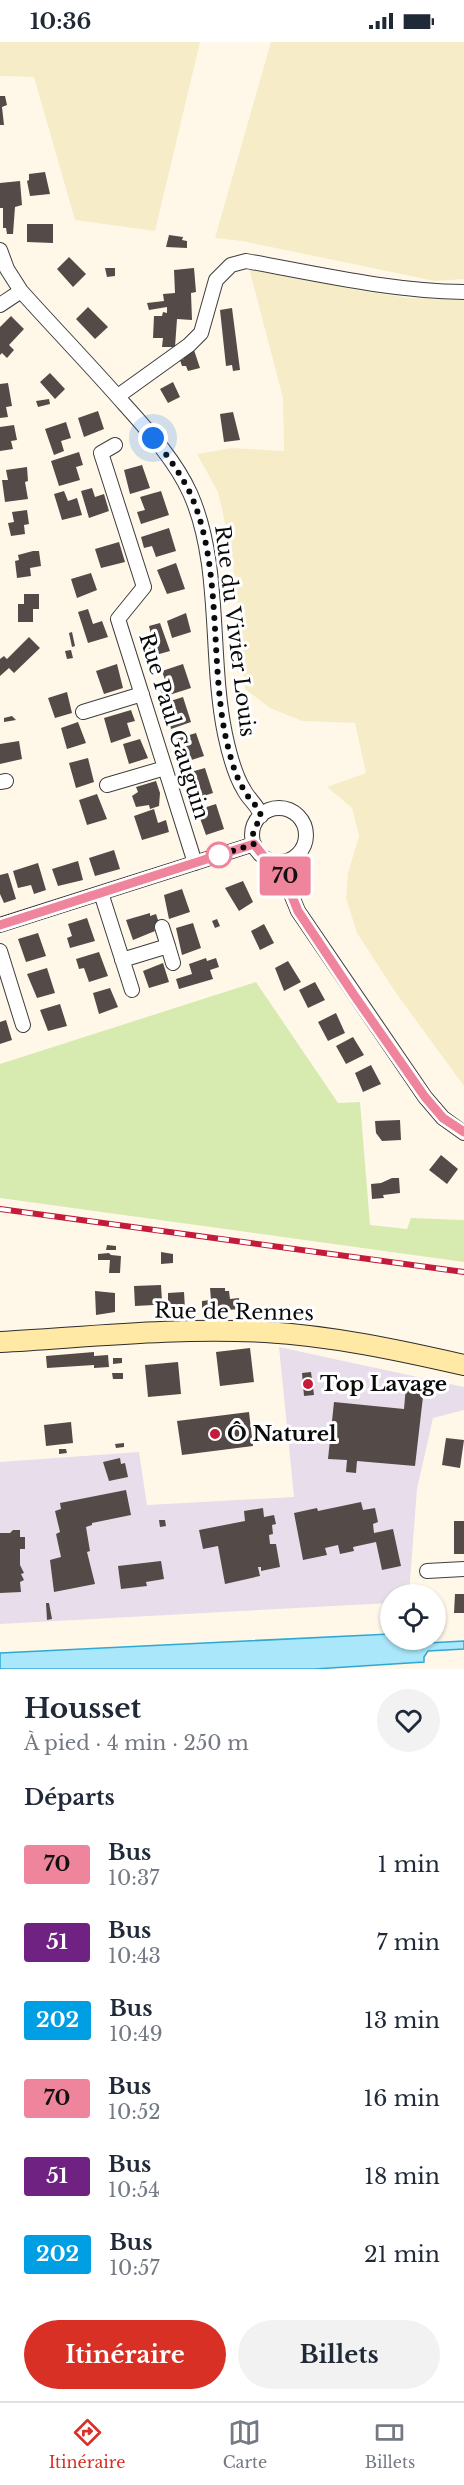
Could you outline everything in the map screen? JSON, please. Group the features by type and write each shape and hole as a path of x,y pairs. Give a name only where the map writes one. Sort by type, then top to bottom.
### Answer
{"main road":[{"name":"Rue de Rennes","path":"0,1342 176,1332 265,1332 357,1343 464,1365"}],"street":[{"name":"Rue du Vivier Louis","path":"0,250 6,269 21,291 118,396 172,463 186,486 198,516 208,562 217,679 225,735 237,778 247,795 259,808 261,816"},
{"path":"118,396 189,345 201,333 216,280 231,264 246,261 422,292 464,292"},
{"path":"0,305 21,291"},
{"name":"Rue Paul Gauguin","path":"116,445 101,453 144,587 118,619 195,863"},
{"path":"83,712 142,694"},
{"path":"107,785 165,768"},
{"path":"274,809 288,810 300,818 304,824 306,839 304,846 295,857 282,862 265,858 254,844 253,832 261,816 274,809"},
{"path":"0,925 254,844"},
{"path":"282,862 298,911 335,966 425,1097 443,1118 464,1132"},
{"path":"101,892 132,990"},
{"path":"162,927 173,963"},
{"path":"122,960 168,946"},
{"path":"0,951 23,1024"},
{"path":"0,999 14,994"},
{"path":"427,1571 464,1569"}],"shaded area":[{"path":"0,42 200,42 155,231 75,220 34,77 0,76"},
{"path":"271,42 464,42 464,279 435,281 242,241 215,238"},
{"path":"265,267 350,289 409,298 464,300 464,1086 396,993 357,933 346,898 348,873 359,836 352,808 327,787 366,773 355,723 302,721 270,708 245,689 232,553 218,492 197,454 232,448 284,451 283,398 249,268"},
{"path":"279,1347 464,1387 464,1410 433,1418 417,1489 410,1584 380,1584 380,1604 0,1624 0,1462 139,1452 147,1505 294,1497"}],"green space":[{"path":"256,982 338,1103 360,1102 370,1225 407,1229 411,1218 464,1220 464,1262 0,1198 0,1064"}],"water":[{"path":"380,1634 380,1650 446,1650 428,1651 424,1662 315,1669 0,1669 0,1653"},
{"path":"464,1641 464,1649 446,1650 446,1642"}],"building":[{"path":"0,96 5,96 7,105 2,107 4,125 0,125"},
{"path":"45,172 50,194 30,196 27,181 29,174"},
{"path":"20,181 22,205 15,207 13,234 7,234 6,228 3,228 3,208 0,208 0,183"},
{"path":"27,224 53,224 53,243 27,242"},
{"path":"169,235 183,237 182,240 187,241 187,248 166,247"},
{"path":"69,257 86,274 73,287 57,269"},
{"path":"105,268 115,268 115,276 107,277"},
{"path":"194,268 196,292 191,293 192,320 177,319 175,347 162,347 163,338 153,338 154,316 162,316 163,312 167,313 167,307 149,310 147,303 164,301 163,294 175,293 174,270"},
{"path":"88,307 108,327 95,339 76,319"},
{"path":"232,308 240,370 233,371 232,365 226,366 220,310"},
{"path":"11,316 24,329 9,345 14,350 7,358 2,353 0,355 0,327"},
{"path":"194,350 200,368 188,371 186,366 182,366 180,360 184,359 182,353"},
{"path":"50,373 65,389 55,399 40,382"},
{"path":"173,382 180,397 168,403 160,389"},
{"path":"8,383 12,406 6,407 8,417 0,418 0,384"},
{"path":"49,399 50,404 38,407 36,401"},
{"path":"98,411 104,429 84,437 78,418"},
{"path":"233,412 240,440 224,442 220,414"},
{"path":"66,422 71,438 61,441 64,451 54,455 45,429"},
{"path":"14,425 17,440 11,441 13,449 0,451 0,427"},
{"path":"79,452 83,465 76,467 80,480 59,486 51,461"},
{"path":"142,465 150,488 130,494 124,470"},
{"path":"27,467 28,481 25,482 28,499 5,502 2,480 8,480 6,470"},
{"path":"92,488 95,497 104,494 109,511 89,518 81,491"},
{"path":"64,491 68,501 77,498 82,515 62,520 54,494"},
{"path":"161,491 169,515 141,524 137,512 145,510 140,497"},
{"path":"27,510 29,524 24,525 25,534 11,536 8,523 14,522 12,512"},
{"path":"169,528 176,551 156,557 152,546 144,548 141,537"},
{"path":"119,542 125,562 101,568 95,549"},
{"path":"39,551 41,566 30,568 31,576 17,578 15,561 19,560 18,555"},
{"path":"176,563 185,589 167,594 157,570"},
{"path":"91,573 97,590 77,598 71,579"},
{"path":"24,594 39,594 39,609 33,609 33,622 18,622 18,604 24,604"},
{"path":"88,609 93,624 102,621 108,637 88,643 78,612"},
{"path":"186,613 191,632 172,638 167,621"},
{"path":"160,623 170,651 145,658 139,638 151,634 149,626"},
{"path":"72,632 75,646 72,647 69,633"},
{"path":"29,637 40,648 14,673 9,668 0,676 0,659 4,656 7,659"},
{"path":"71,650 73,658 67,659 65,651"},
{"path":"117,664 123,688 104,694 96,671"},
{"path":"183,664 191,688 163,697 159,686 166,683 162,671"},
{"path":"67,692 72,713 55,718 48,698"},
{"path":"183,697 191,722 171,729 164,703"},
{"path":"131,710 135,721 127,723 131,736 111,743 104,718"},
{"path":"12,716 16,720 4,722 4,718"},
{"path":"78,722 86,743 67,749 61,728"},
{"path":"196,733 204,756 185,762 176,739"},
{"path":"140,739 148,758 129,764 123,744"},
{"path":"19,741 22,759 0,764 0,744"},
{"path":"88,758 94,782 76,788 69,763"},
{"path":"205,768 213,793 194,799 187,773"},
{"path":"156,781 160,793 159,806 150,809 149,805 136,807 132,796 138,792 136,787"},
{"path":"97,794 107,819 87,825 79,800"},
{"path":"216,804 224,829 206,835 197,810"},
{"path":"154,809 158,823 166,820 169,832 142,840 134,816"},
{"path":"114,850 120,869 95,876 89,858"},
{"path":"78,861 83,880 58,886 52,869"},
{"path":"38,863 46,890 34,894 31,885 18,888 13,871"},
{"path":"8,873 16,899 4,903 0,894 0,875"},
{"path":"243,881 253,902 239,911 225,888"},
{"path":"182,889 190,912 169,919 164,895"},
{"path":"150,913 150,916 156,914 160,926 154,928 155,931 133,940 126,920"},
{"path":"87,918 95,941 70,948 67,938 72,936 68,924"},
{"path":"217,919 220,926 215,928 212,921"},
{"path":"193,923 201,948 182,955 176,928"},
{"path":"264,924 274,943 260,950 251,931"},
{"path":"38,933 46,956 26,962 18,939"},
{"path":"99,952 108,976 89,982 84,968 79,969 76,959"},
{"path":"206,958 207,961 216,958 219,967 210,970 213,979 179,989 176,979 192,974 189,964"},
{"path":"288,961 301,982 284,991 275,968"},
{"path":"163,963 169,982 149,988 143,971"},
{"path":"47,968 55,993 37,998 27,974"},
{"path":"315,982 325,1000 308,1008 299,990"},
{"path":"110,988 118,1007 99,1014 93,993"},
{"path":"60,1004 67,1026 48,1031 40,1010"},
{"path":"336,1013 345,1033 328,1041 318,1022"},
{"path":"6,1020 12,1040 0,1044 0,1022"},
{"path":"353,1037 364,1055 346,1064 336,1046"},
{"path":"371,1065 381,1084 363,1092 355,1073"},
{"path":"400,1120 401,1140 382,1141 376,1133 375,1121"},
{"path":"441,1155 458,1169 447,1184 429,1170"},
{"path":"399,1178 400,1193 372,1199 371,1184"},
{"path":"107,1245 116,1246 116,1250 106,1250"},
{"path":"161,1252 173,1254 173,1263 161,1264"},
{"path":"109,1253 121,1256 120,1273 109,1273 110,1260 98,1260 98,1254"},
{"path":"161,1285 162,1301 154,1301 154,1305 135,1306 134,1286"},
{"path":"210,1288 225,1288 225,1291 229,1291 230,1299 239,1298 240,1309 202,1312 202,1301 211,1300"},
{"path":"95,1291 115,1293 115,1312 96,1315"},
{"path":"184,1292 185,1309 168,1310 168,1293"},
{"name":"Ô Naturel","path":"250,1348 254,1382 220,1386 216,1352"},
{"path":"94,1352 94,1356 108,1355 109,1367 94,1368 94,1365 47,1368 46,1356"},
{"path":"113,1358 122,1358 122,1363 113,1364"},
{"name":"Ô Naturel","path":"178,1362 181,1394 148,1397 145,1365"},
{"name":"Top Lavage","path":"311,1372 314,1395 304,1396 302,1373"},
{"path":"112,1373 123,1373 123,1379 113,1379"},
{"path":"406,1386 424,1388 415,1466 357,1461 356,1473 346,1472 347,1460 328,1459 334,1402 404,1409"},
{"name":"Ô Naturel","path":"249,1412 253,1446 182,1455 177,1421"},
{"path":"71,1422 73,1443 46,1446 44,1425"},
{"path":"446,1438 464,1440 460,1468 442,1465"},
{"path":"124,1443 124,1447 116,1448 115,1444"},
{"path":"59,1449 66,1449 67,1453 59,1454"},
{"path":"120,1458 121,1464 125,1463 128,1477 109,1481 103,1462"},
{"path":"126,1490 131,1515 92,1523 86,1527 90,1551 87,1552 95,1584 54,1592 50,1560 61,1557 56,1534 60,1532 55,1511 61,1509 60,1503"},
{"path":"361,1502 363,1510 375,1508 378,1522 373,1524 374,1533 393,1529 401,1566 382,1570 376,1542 353,1547 354,1551 340,1554 338,1545 325,1548 327,1555 303,1560 294,1513 317,1508 318,1511"},
{"path":"263,1508 264,1517 274,1515 276,1524 272,1525 273,1534 269,1535 270,1544 276,1544 280,1567 261,1571 261,1567 258,1567 260,1576 225,1584 218,1546 203,1549 199,1530 245,1521 244,1511"},
{"path":"159,1520 165,1520 166,1526 160,1527"},
{"path":"454,1521 464,1521 464,1554 454,1554"},
{"path":"13,1530 20,1530 20,1537 25,1537 25,1549 20,1549 20,1565 24,1573 21,1574 24,1580 20,1582 21,1592 0,1593 0,1533 10,1533"},
{"path":"161,1561 164,1579 146,1582 147,1586 121,1589 118,1566"},
{"path":"455,1594 464,1594 464,1613 454,1613"},
{"path":"46,1603 49,1603 52,1619 47,1620"}],"railway":[{"path":"0,1209 464,1272"}],"bus line":[{"name":"70","path":"0,925 254,844 265,858 282,862 292,899 298,911 354,995 425,1097 443,1118 464,1132"}],"place":[{"name":"Top Lavage","path":"308,1384"},
{"name":"Ô Naturel","path":"215,1434"}],"route":[{"path":"153,438 181,477 198,516 208,562 217,679 225,735 237,778 247,795 259,808 261,816 254,826 254,844 214,857 219,855"}]}
